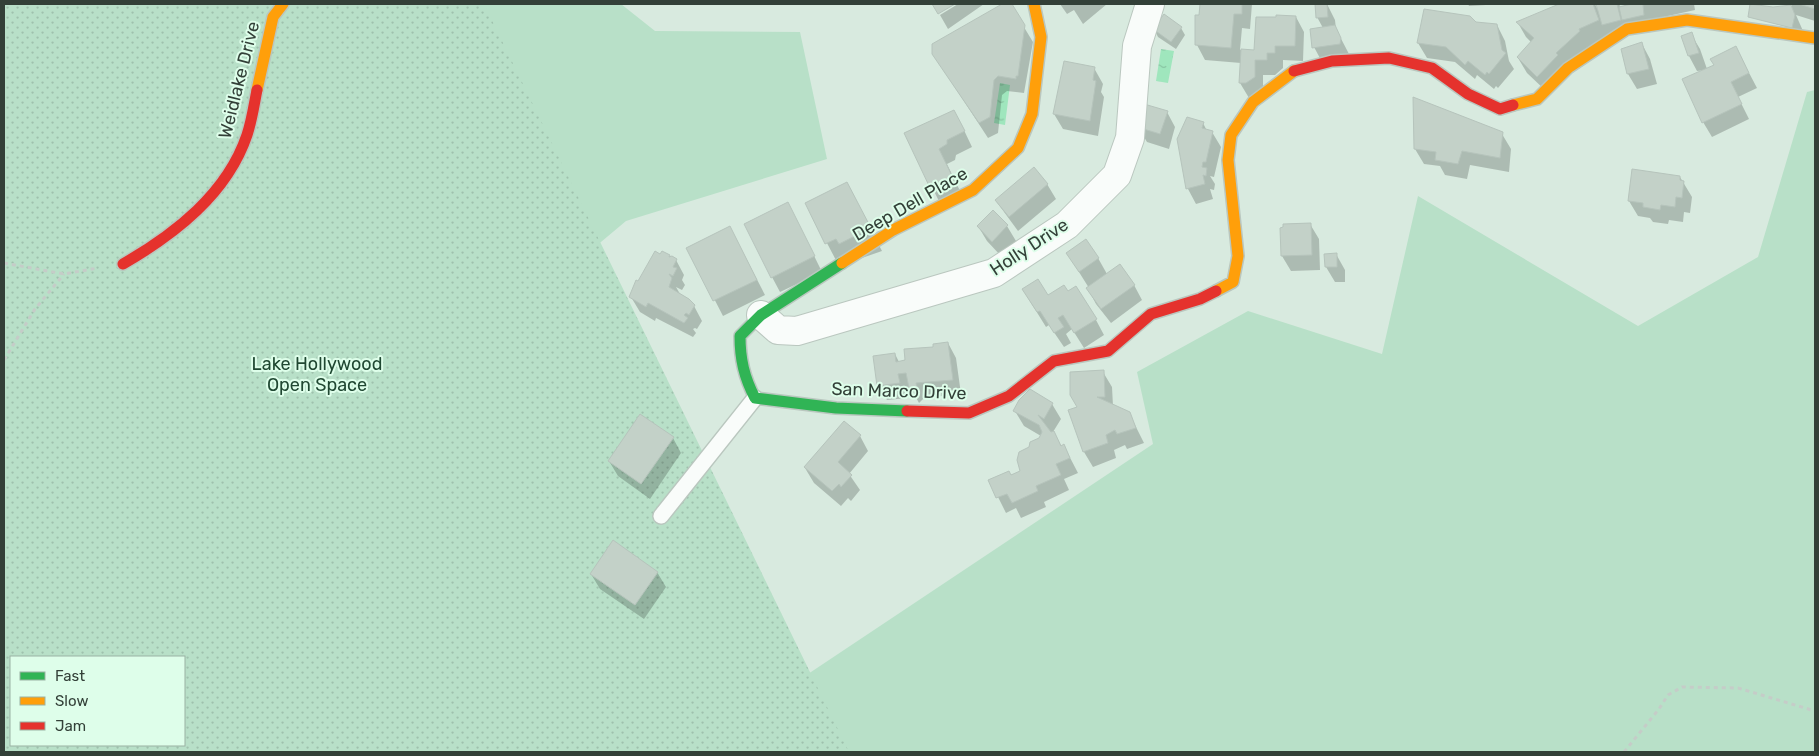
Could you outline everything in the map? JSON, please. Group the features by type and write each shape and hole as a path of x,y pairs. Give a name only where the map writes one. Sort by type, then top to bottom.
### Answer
{"street":[{"name":"Weidlake Drive","path":"123,264 158,244 194,214 226,179 247,135 273,17 283,4"},
{"name":"Deep Dell Place","path":"755,398 739,363 740,336 761,315 894,230 973,190 1018,148 1032,114 1041,37 1034,4"},
{"name":"Holly Drive","path":"761,315 778,330 797,331 954,286 994,273 1067,225 1117,175 1130,138 1137,46 1150,4"},
{"name":"San Marco Drive","path":"755,398 836,408 969,413 1009,396 1054,361 1108,351 1151,314 1200,299 1233,282 1238,256 1228,160 1231,135 1253,102 1292,71 1332,61 1389,58 1432,68 1468,94 1500,109 1537,99 1568,68 1627,29 1687,20 1815,38"}],"lane":[{"path":"661,516 755,398"}],"path":[{"path":"4,264 64,274 123,264"},
{"path":"4,360 35,309 64,274"},
{"path":"1624,752 1659,710 1668,695 1682,687 1738,688 1815,711"}],"green space":[{"name":"Lake Hollywood Open Space","path":"4,4 484,4 849,752 4,752"},
{"path":"13,4 621,4 655,31 800,32 827,159 626,221 570,268"},
{"path":"1815,90 1815,752 752,752 796,682 1153,444 1137,372 1248,311 1382,354 1418,196 1638,326 1758,257 1807,92"}],"water":[{"path":"1161,49 1174,51 1168,83 1156,81"},
{"path":"1000,83 1010,85 1005,125 994,123"}],"building":[{"path":"932,4 955,4 938,14"},
{"path":"1002,4 1012,4 1025,25 1018,76 1016,76 1016,79 998,76 994,80 990,117 979,123 932,54 932,44"},
{"path":"1200,4 1242,4 1242,14 1234,14 1231,48 1195,45 1195,15 1199,15"},
{"path":"1315,4 1327,4 1328,17 1316,18"},
{"path":"1559,4 1593,4 1599,20 1579,29 1580,31 1556,53 1558,55 1537,77 1517,57 1534,38 1516,22"},
{"path":"1596,4 1617,4 1621,20 1602,25"},
{"path":"1631,4 1646,4 1643,5 1644,15 1622,20 1619,7"},
{"path":"1750,4 1773,7 1791,5 1795,15 1792,28 1748,17"},
{"path":"1799,4 1815,4 1815,9"},
{"path":"1424,9 1470,16 1476,22 1497,24 1502,50 1506,53 1489,74 1487,72 1485,75 1468,61 1465,65 1446,47 1417,43"},
{"path":"1164,14 1182,27 1171,42 1153,29"},
{"path":"1276,15 1296,16 1295,46 1275,46 1275,53 1267,53 1267,60 1255,60 1255,77 1246,83 1239,83 1241,49 1254,50 1256,17 1276,17"},
{"path":"1335,25 1341,38 1340,44 1312,48 1310,29"},
{"path":"1692,32 1699,53 1688,56 1681,36"},
{"path":"1642,42 1649,69 1627,74 1621,49"},
{"path":"1736,46 1749,73 1731,82 1742,104 1702,123 1682,79 1714,65 1710,59"},
{"path":"1064,61 1095,67 1093,80 1096,81 1090,121 1053,114"},
{"path":"1413,97 1503,132 1500,158 1462,151 1458,164 1435,160 1436,152 1414,149"},
{"path":"1144,104 1168,111 1160,134 1137,127"},
{"path":"954,110 965,131 947,140 947,144 939,149 954,180 931,190 904,133"},
{"path":"1187,117 1204,122 1202,128 1213,131 1206,162 1203,162 1202,167 1207,168 1206,176 1203,175 1205,184 1186,189 1177,139"},
{"path":"1034,167 1048,184 1009,217 995,200"},
{"path":"1632,169 1680,176 1680,180 1684,181 1682,198 1676,197 1675,207 1661,205 1660,210 1643,207 1643,203 1628,201"},
{"path":"847,182 871,228 839,244 836,239 825,244 805,203"},
{"path":"788,202 815,256 771,278 744,224"},
{"path":"993,210 1008,225 992,242 977,226"},
{"path":"1311,223 1312,255 1281,256 1280,228 1283,227 1283,224"},
{"path":"730,226 757,280 713,301 686,248"},
{"path":"1086,239 1099,258 1079,272 1066,253"},
{"path":"655,251 660,254 662,251 670,255 669,257 672,256 677,259 673,267 677,268 673,276 669,274 672,278 669,287 689,299 695,305 689,315 686,313 684,315 688,318 684,323 648,303 646,307 629,297 636,280 638,281"},
{"path":"1337,253 1337,267 1325,267 1324,254"},
{"path":"1120,264 1135,285 1101,309 1086,288"},
{"path":"1038,279 1048,295 1064,285 1068,291 1076,286 1097,319 1074,333 1063,315 1058,318 1064,327 1054,333 1040,311 1037,312 1022,289"},
{"path":"948,342 953,380 916,383 917,387 909,388 906,373 898,374 900,383 877,386 873,356 895,353 896,362 905,360 904,349 933,347 933,344"},
{"path":"1104,370 1105,397 1097,397 1130,412 1136,428 1117,434 1115,430 1106,435 1108,443 1083,452 1068,410 1077,407 1070,395 1070,372"},
{"path":"1030,389 1053,403 1044,419 1038,415 1051,432 1054,431 1061,446 1064,444 1070,458 1056,464 1061,475 1036,486 1038,491 1012,503 1007,494 996,498 988,480 1009,471 1011,475 1020,471 1017,460 1019,452 1029,447 1030,442 1039,438 1042,432 1039,425 1013,411 1019,400"},
{"path":"640,414 674,437 641,484 608,461"},
{"path":"844,421 861,435 838,462 852,475 841,487 839,484 832,491 804,467"},
{"path":"613,540 658,572 635,605 590,574"}],"traffic: fast":[{"path":"842,263 761,315 740,336 743,368 751,390 755,398 836,408 907,411"}],"traffic: slow":[{"path":"257,90 273,17 283,4"},
{"path":"842,263 893,230 973,190 1018,148 1032,114 1041,37 1034,4"},
{"path":"1513,105 1537,99 1568,68 1627,29 1687,20 1815,38"},
{"path":"1216,291 1233,282 1238,256 1228,160 1231,135 1253,102 1294,71"}],"traffic: jam":[{"path":"1294,71 1332,61 1389,58 1432,68 1468,94 1500,109 1513,105"},
{"path":"123,264 180,226 213,194 238,156 247,135 257,90"},
{"path":"907,411 969,413 1009,396 1054,361 1108,351 1151,314 1200,299 1216,291"}]}
